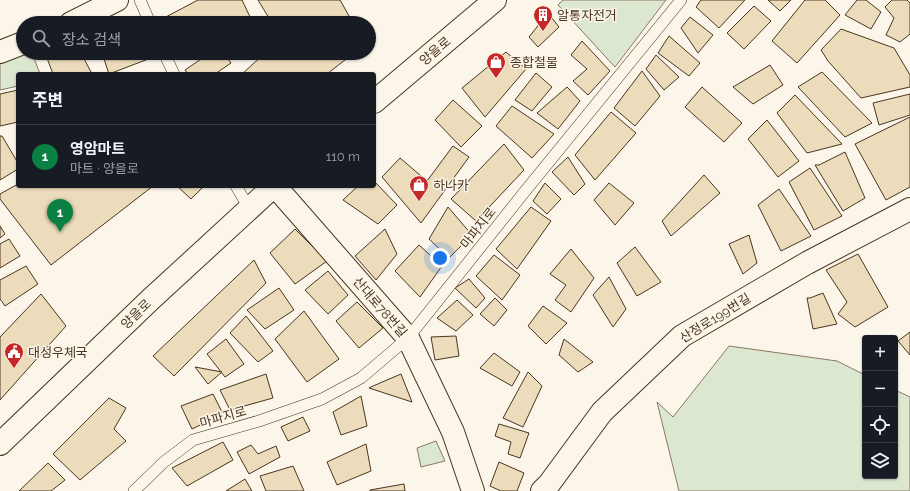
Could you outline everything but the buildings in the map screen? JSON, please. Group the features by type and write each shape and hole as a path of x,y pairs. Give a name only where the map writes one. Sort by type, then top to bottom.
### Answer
{"street":[{"path":"85,16 117,0"},
{"name":"양을로","path":"376,100 495,0"},
{"path":"0,52 16,46"},
{"name":"양을로","path":"4,434 272,188"},
{"name":"산대로78번길","path":"276,188 408,338 453,432 473,491"},
{"name":"산정로199번길","path":"542,491 550,484 602,412 682,336 807,263 910,209"}],"lane":[{"path":"140,0 147,16"},
{"name":"마파지로","path":"134,491 164,462 193,440 259,421 322,399 361,378 408,338 681,0"},
{"path":"167,60 173,72"},
{"path":"237,188 249,208"}],"green space":[{"path":"563,0 666,0 615,67 558,5"},
{"path":"16,55 16,60 35,60 39,72 16,72 16,86 0,90 0,60"},
{"path":"729,346 837,361 862,374 862,479 898,479 898,391 910,397 910,491 679,491 657,402 673,417"},
{"path":"436,441 445,461 421,467 417,448"}],"place":[{"name":"알통자전거","path":"543,32"},
{"name":"종합철물","path":"496,79"},
{"name":"하나카","path":"419,202"},
{"name":"영암마트","path":"60,232"},
{"name":"대성우체국","path":"14,369"}]}
